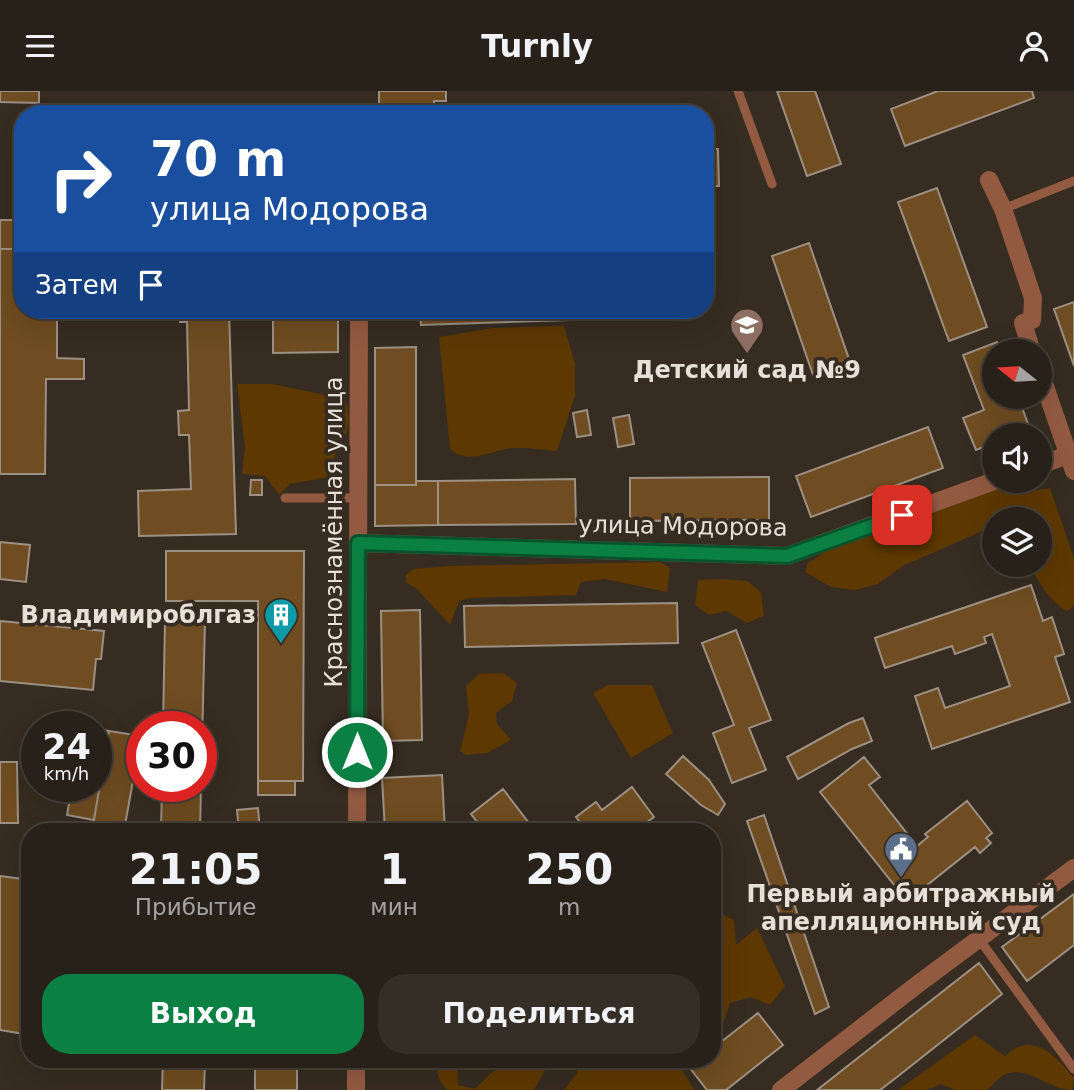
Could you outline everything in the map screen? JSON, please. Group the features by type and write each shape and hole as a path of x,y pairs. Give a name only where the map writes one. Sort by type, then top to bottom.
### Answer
{"street":[{"path":"989,180 1003,209 1033,298 1032,320 1023,324 1028,339"},
{"name":"Краснознамённая улица","path":"357,823 359,319"},
{"path":"1052,407 1071,463 1052,464"},
{"name":"улица Модорова","path":"358,543 787,556 982,485"},
{"path":"790,1087 1074,868"},
{"path":"356,1068 356,1090"}],"lane":[{"path":"738,91 772,184"},
{"path":"1003,209 1074,181"},
{"path":"285,498 359,498"},
{"path":"979,939 1074,1069"}],"shaded area":[{"path":"564,326 575,364 575,396 557,451 513,448 473,457 450,449 439,337 493,328"},
{"path":"237,384 272,384 345,399 349,423 331,465 329,477 290,484 279,495 265,476 242,474 245,447"},
{"path":"982,490 982,493 1052,493 1074,558 1074,604 1066,611 1054,602 1036,577 1052,577 1052,507 982,507 982,531 903,566 878,584 855,590 831,587 805,572 808,563 831,548"},
{"path":"660,562 670,568 667,592 605,579 581,582 576,595 470,598 459,601 450,625 417,589 407,583 405,576 413,569 450,566"},
{"path":"698,580 747,581 761,592 764,616 747,623 726,611 709,615 695,605"},
{"path":"503,673 517,683 512,701 496,713 497,724 511,740 487,753 466,755 460,751 469,715 466,686 479,674"},
{"path":"608,685 652,685 673,733 631,758 593,693"},
{"path":"721,914 734,920 736,945 757,928 785,986 770,1005 751,997 730,1003 721,1030"},
{"path":"975,1035 1005,1056 1015,1048 1027,1045 1043,1049 1057,1059 1074,1078 1072,1090 1055,1086 1029,1074 1012,1072 1004,1075 987,1090 955,1090 941,1084 926,1090 898,1090"},
{"path":"436,1068 457,1068 458,1085 475,1089 492,1072 501,1068 553,1068 545,1070 534,1090 447,1090 441,1083"},
{"path":"574,1068 681,1068 694,1090 564,1090 578,1072"}],"building":[{"path":"0,91 39,91 39,103 0,102"},
{"path":"379,91 446,91 446,101 434,101 434,105 379,105"},
{"path":"777,91 815,91 841,164 807,176"},
{"path":"938,91 1032,91 1034,98 905,146 891,109"},
{"path":"714,149 718,149 719,186 714,186"},
{"path":"937,188 987,327 949,341 898,202"},
{"path":"0,220 14,220 14,249 0,249"},
{"path":"809,243 850,362 813,375 772,256"},
{"path":"0,249 14,249 14,319 57,319 57,358 84,359 84,379 46,379 45,474 0,474"},
{"path":"1074,302 1074,366 1054,309"},
{"path":"180,319 229,319 236,534 139,536 138,491 191,489 189,435 179,435 178,411 189,410 187,322 180,322"},
{"path":"273,319 338,319 338,352 273,353"},
{"path":"421,319 569,320 421,325"},
{"path":"416,347 416,485 375,485 375,348"},
{"path":"982,348 982,405 963,355"},
{"path":"1022,409 1028,423 982,423 982,448 976,450 963,418 984,410"},
{"path":"587,410 591,435 577,437 573,413"},
{"path":"629,415 634,444 618,447 613,418"},
{"path":"928,427 943,468 811,517 796,476"},
{"path":"769,477 769,520 630,521 630,478"},
{"path":"575,479 576,524 438,525 438,481"},
{"path":"251,480 262,480 262,495 250,495"},
{"path":"416,481 438,481 438,525 375,526 375,485 416,485"},
{"path":"0,542 30,545 26,582 0,579"},
{"name":"Владимироблгаз","path":"166,551 304,551 303,781 258,781 258,601 166,601"},
{"path":"1031,585 1043,621 1052,617 1064,654 1055,657 1070,702 932,749 915,696 938,688 945,708 1010,686 992,634 984,637 986,643 955,654 952,646 885,668 875,638"},
{"path":"677,603 678,643 465,647 464,606"},
{"path":"420,610 422,740 383,741 381,611"},
{"path":"0,621 104,631 101,659 96,659 93,690 0,681"},
{"path":"165,622 205,622 203,711 163,711"},
{"path":"736,630 771,720 749,728 766,770 732,783 713,733 734,725 702,643"},
{"path":"863,718 872,741 798,779 787,757"},
{"path":"112,731 126,734 126,802 129,802 125,823 93,823 97,802 112,802"},
{"path":"683,756 709,780 725,804 718,815 701,805 666,774"},
{"path":"864,757 880,777 869,785 917,846 928,837 925,834 967,801 992,833 986,838 991,843 980,853 975,847 907,901 820,792"},
{"path":"0,762 17,762 18,823 0,823"},
{"path":"442,775 445,823 385,823 382,778"},
{"path":"258,781 295,781 295,795 258,795"},
{"path":"632,787 654,817 646,823 580,823 576,817 596,802 602,810"},
{"path":"503,789 529,823 478,823 471,814"},
{"path":"69,802 97,802 94,820 67,815"},
{"path":"162,802 201,802 200,823 161,823"},
{"path":"258,808 259,823 238,823 237,810"},
{"path":"764,815 829,1007 815,1014 747,821"},
{"path":"0,876 21,879 21,1034 0,1030"},
{"path":"1074,894 1074,945 1027,981 1002,947"},
{"path":"979,963 1002,994 897,1077 880,1090 817,1090"},
{"path":"758,1013 783,1045 726,1090 707,1090 690,1068 721,1068 721,1042"},
{"path":"163,1068 205,1068 204,1090 162,1090"},
{"path":"255,1068 297,1068 297,1090 255,1090"}],"place":[{"name":"Детский сад №9","path":"747,355"},
{"name":"Владимироблгаз","path":"281,645"},
{"name":"Первый арбитражный апелляционный суд","path":"901,879"}],"route":[{"path":"357,752 358,543 787,556 902,515"}]}
